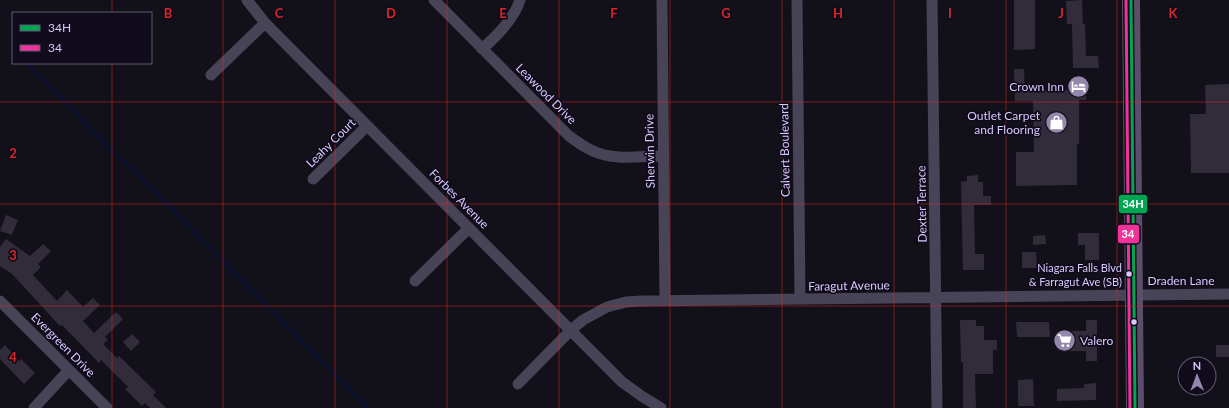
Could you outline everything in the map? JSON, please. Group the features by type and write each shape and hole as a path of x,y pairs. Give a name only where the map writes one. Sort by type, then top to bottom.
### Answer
{"main road":[{"path":"1131,0 1135,408"}],"street":[{"name":"Forbes Avenue","path":"247,0 265,23 622,382 661,408"},
{"name":"Leawood Drive","path":"434,0 569,136 581,145 594,152 606,155 621,157 663,156"},
{"path":"482,49 495,38 508,22 520,0"},
{"name":"Sherwin Drive","path":"662,0 665,301"},
{"name":"Calvert Boulevard","path":"797,0 800,299"},
{"name":"Dexter Terrace","path":"932,0 937,408"},
{"path":"211,75 265,23"},
{"name":"Leahy Court","path":"313,179 367,126"},
{"path":"415,281 469,228"},
{"name":"Faragut Avenue","path":"518,384 571,330 583,320 607,307 626,302 1134,294"},
{"name":"Draden Lane","path":"1134,294 1229,294"},
{"name":"Evergreen Drive","path":"0,301 107,408"},
{"path":"34,408 69,370"}],"building":[{"path":"1014,0 1035,0 1035,49 1014,50"},
{"path":"1082,0 1083,24 1085,24 1086,56 1098,56 1099,68 1073,68 1072,24 1067,24 1066,1"},
{"path":"1014,69 1024,69 1025,91 1071,90 1071,85 1086,85 1086,100 1079,100 1077,185 1016,186 1016,152 1034,152 1033,101 1015,101"},
{"path":"1229,84 1229,173 1191,173 1190,114 1206,114 1205,85"},
{"path":"978,175 978,182 983,182 983,196 991,196 991,205 974,205 975,254 984,254 984,270 963,270 961,182 967,181 967,176"},
{"path":"6,215 18,220 12,235 0,231"},
{"path":"1078,233 1099,233 1099,260 1085,260 1085,245 1078,245"},
{"path":"1045,235 1046,244 1033,245 1033,236"},
{"path":"6,239 30,256 43,244 51,251 38,264 41,267 33,275 57,301 67,290 83,307 93,298 100,305 83,321 94,333 116,312 123,319 105,337 108,340 103,344 117,358 119,356 156,392 153,395 166,408 150,408 145,403 142,406 125,389 128,387 101,360 99,363 62,325 60,326 12,274 0,266 0,247"},
{"path":"1022,252 1036,252 1037,268 1022,268"},
{"path":"960,320 976,320 976,326 984,326 984,340 997,340 997,350 993,350 993,374 975,374 976,408 963,408 963,362 961,362"},
{"path":"1086,320 1097,320 1097,361 1086,361 1086,351 1058,351 1057,331 1086,331"},
{"path":"1016,322 1049,322 1050,337 1017,337"},
{"path":"132,334 140,342 131,351 123,342"},
{"path":"5,345 19,361 21,359 35,373 24,384 0,359 0,350"},
{"path":"1216,345 1229,345 1229,357 1216,356"},
{"path":"1033,379 1034,406 1018,406 1018,380"},
{"path":"1096,383 1096,400 1057,401 1057,389 1084,388 1084,384"}],"waterway":[{"path":"28,64 110,149 131,168 368,408"}],"transit line":[{"name":"34","path":"1126,0 1130,408"},
{"name":"34H","path":"1131,0 1135,408"}],"place":[{"name":"Crown Inn","path":"1079,87"},
{"name":"Outlet Carpet and Flooring","path":"1056,123"},
{"name":"Niagara Falls Blvd & Farragut Ave (SB)","path":"1129,274"},
{"name":"Valero","path":"1065,341"}]}
